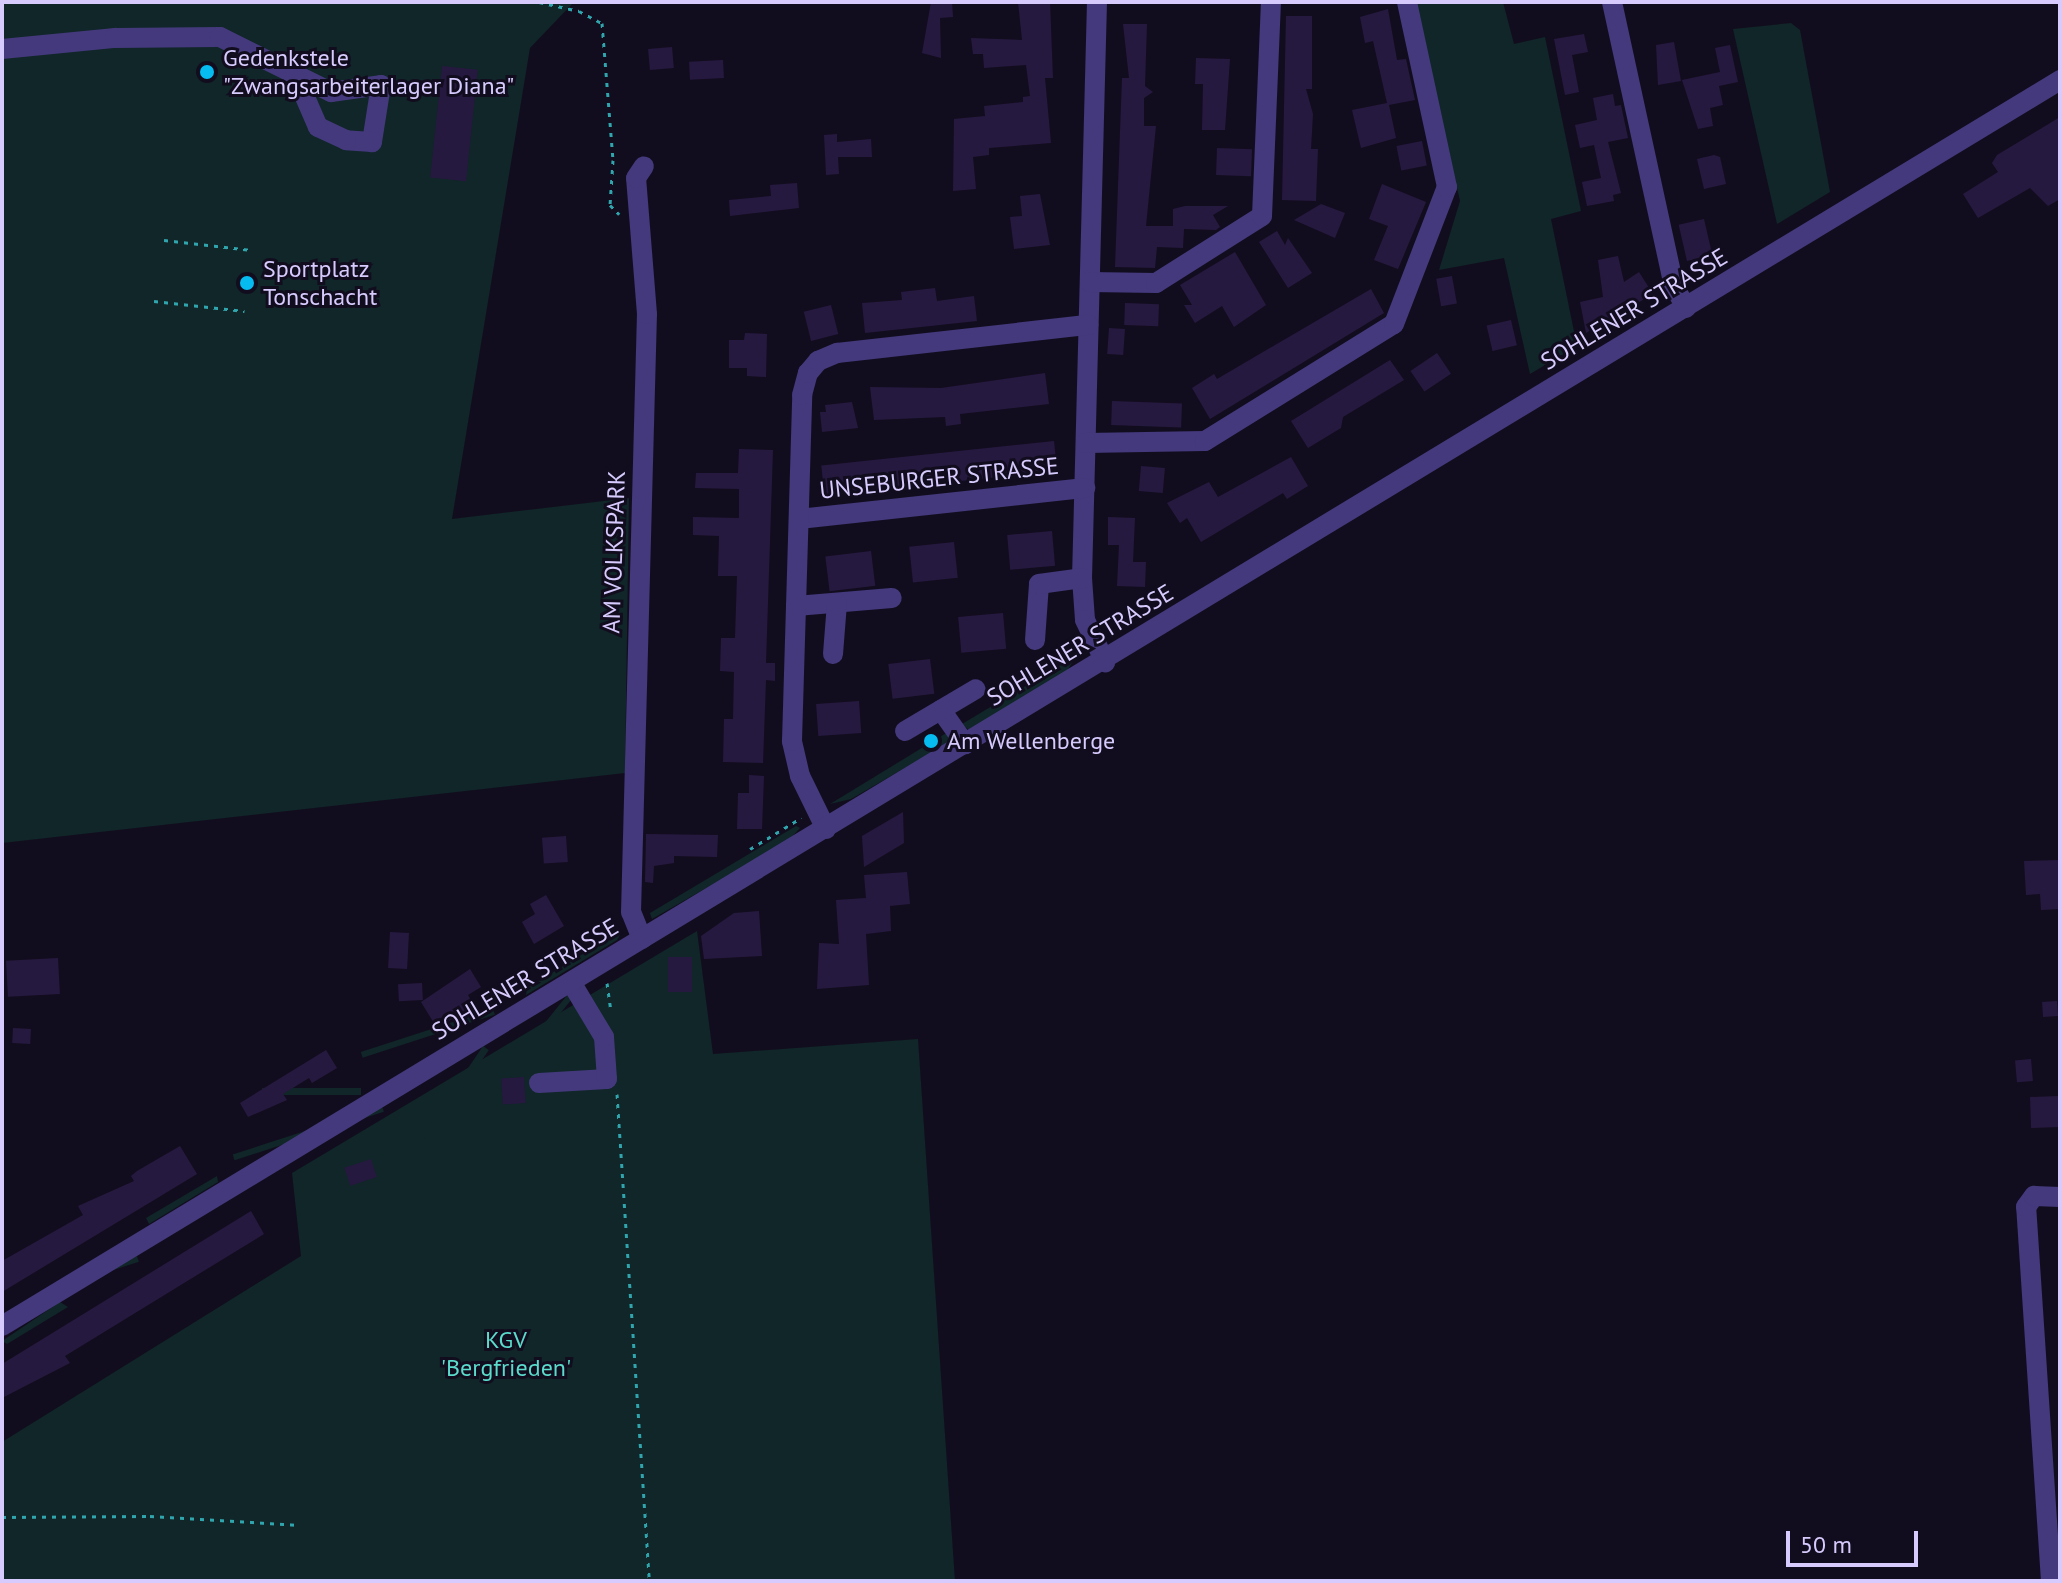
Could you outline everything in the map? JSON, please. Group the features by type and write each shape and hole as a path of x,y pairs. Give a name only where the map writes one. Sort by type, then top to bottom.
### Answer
{"street":[{"path":"1097,2 1082,578 1085,620 1105,662"},
{"path":"1090,282 1158,282 1262,216 1271,2"},
{"path":"1086,443 1205,441 1394,324 1447,187 1407,2"},
{"path":"1612,2 1674,286 1686,308"},
{"path":"2,49 115,38 220,37 295,74 331,92 381,85 372,142 346,140 318,127 295,74"},
{"name":"SOHLENER STRASSE","path":"2,1326 1105,662 2060,80"},
{"name":"AM VOLKSPARK","path":"642,939 631,912 647,314 636,178 644,166"},
{"path":"826,829 793,749 803,385 818,361 837,353 1088,325"},
{"name":"UNSEBURGER STRASSE","path":"799,519 1085,488"},
{"path":"1035,640 1038,584 1082,578"},
{"path":"796,606 892,598"},
{"path":"833,654 837,603"},
{"path":"905,731 976,689"},
{"path":"941,710 965,744"},
{"path":"539,1083 607,1079 604,1037 571,982"},
{"path":"2051,1581 2026,1207 2034,1196 2060,1197"}],"path":[{"path":"539,2 579,11 602,23 613,160 610,205 640,238"},
{"path":"164,240 251,250"},
{"path":"154,301 244,311"},
{"path":"598,965 610,987 612,1018"},
{"path":"616,1081 649,1581"},
{"path":"2,1517 150,1516 300,1525"}],"green space":[{"path":"2,2 574,2 530,48 452,519 629,498 625,773 2,843"},
{"path":"1415,2 1503,2 1514,44 1545,37 1581,211 1551,219 1577,346 1530,374 1504,258 1439,270 1460,201"},
{"path":"1791,23 1800,30 1830,192 1777,224 1733,29"},
{"path":"1076,656 1066,673 970,731 962,724"},
{"path":"948,732 950,742 851,799 830,804"},
{"path":"796,826 800,828 787,842 652,919 650,913"},
{"name":"KGV 'Bergfrieden'","path":"697,931 713,1054 918,1039 955,1581 2,1581 2,1442 301,1256 292,1173"},
{"path":"614,935 620,935 617,940 526,995 527,988"},
{"path":"569,993 574,997 520,1064 515,1060"},
{"path":"493,1009 495,1015 363,1058 361,1052"},
{"path":"483,1046 489,1050 428,1140 422,1136"},
{"path":"262,1088 361,1088 361,1095 262,1095"},
{"path":"382,1106 384,1112 235,1160 233,1155"},
{"path":"217,1176 218,1182 149,1224 146,1218"},
{"path":"137,1256 139,1262 67,1285 65,1279"},
{"path":"60,1302 68,1307 7,1344 2,1341"}],"building":[{"path":"931,2 952,2 953,17 940,18 941,58 922,53"},
{"path":"1018,2 1050,2 1053,78 1045,78 1051,143 989,148 989,155 973,157 976,189 953,191 954,119 985,116 984,106 1023,102 1023,97 1030,96 1026,65 984,68 983,54 973,54 971,38 1022,40"},
{"path":"1388,9 1397,60 1406,59 1415,100 1389,105 1396,138 1361,148 1352,110 1387,103 1373,41 1365,43 1360,17"},
{"path":"1286,16 1312,16 1312,89 1306,89 1313,114 1311,149 1318,149 1316,201 1282,200"},
{"path":"1123,24 1147,24 1145,86 1153,92 1144,98 1144,126 1156,126 1146,226 1173,226 1173,209 1185,206 1228,206 1213,215 1220,227 1216,230 1184,229 1183,248 1157,247 1155,268 1115,267 1122,78 1129,78"},
{"path":"1584,34 1588,52 1572,55 1579,92 1565,95 1554,39"},
{"path":"1674,42 1681,81 1658,85 1656,45"},
{"path":"1730,45 1738,82 1719,86 1723,105 1710,108 1713,126 1698,129 1682,80 1720,72 1715,48"},
{"path":"672,47 674,68 650,70 648,49"},
{"path":"1196,58 1230,59 1225,130 1202,130 1203,84 1195,84"},
{"path":"723,60 724,78 690,80 689,62"},
{"path":"442,66 478,70 466,181 430,177"},
{"path":"1613,94 1615,106 1621,105 1628,138 1608,142 1621,193 1613,195 1614,201 1587,206 1582,182 1601,178 1594,145 1580,148 1575,125 1597,120 1593,98"},
{"path":"2060,117 2060,199 2048,206 2030,188 1978,218 1963,194 1998,172 1992,163 1997,155"},
{"path":"837,134 837,142 871,139 872,157 838,157 839,174 826,175 824,135"},
{"path":"1422,141 1427,166 1401,171 1396,146"},
{"path":"1217,148 1252,149 1251,176 1216,175"},
{"path":"1714,155 1720,157 1726,184 1704,189 1697,159"},
{"path":"797,183 799,208 730,216 729,200 771,196 770,185"},
{"path":"1382,184 1426,202 1398,269 1374,260 1388,226 1369,219"},
{"path":"1040,194 1050,245 1014,249 1010,217 1022,216 1020,196"},
{"path":"1321,204 1345,213 1335,238 1294,220"},
{"path":"1704,219 1712,255 1687,261 1679,225"},
{"path":"1277,231 1285,245 1288,238 1312,273 1288,288 1259,242"},
{"path":"1235,252 1266,305 1234,327 1222,306 1195,323 1184,305 1192,305 1180,285"},
{"path":"1618,256 1624,282 1639,272 1653,294 1586,333 1580,302 1603,297 1598,260"},
{"path":"1452,276 1457,304 1441,306 1436,279"},
{"path":"935,288 937,301 974,296 977,321 865,333 862,303 902,300 901,292"},
{"path":"1371,289 1384,313 1210,419 1192,388 1214,374 1217,379"},
{"path":"1125,303 1159,304 1158,326 1124,325"},
{"path":"831,305 838,334 811,341 804,312"},
{"path":"1511,320 1517,345 1492,351 1487,326"},
{"path":"1109,328 1125,329 1123,355 1107,354"},
{"path":"745,333 767,334 766,377 747,376 747,368 729,368 729,340 744,340"},
{"path":"1437,353 1451,374 1424,392 1410,371"},
{"path":"1390,360 1404,380 1343,417 1341,428 1308,448 1291,421"},
{"path":"1045,373 1049,404 960,414 961,424 946,426 945,417 874,420 870,387 941,388"},
{"path":"1112,401 1182,403 1181,427 1111,425"},
{"path":"852,402 858,428 822,432 820,412 826,412 825,405"},
{"path":"1054,441 1057,471 824,495 821,465"},
{"path":"739,449 773,450 766,663 775,663 775,681 766,680 763,763 723,762 724,719 733,719 734,672 720,671 721,638 735,638 737,576 718,576 719,536 693,535 693,517 739,518 739,489 695,488 696,473 738,473"},
{"path":"1291,457 1308,486 1287,499 1283,493 1201,542 1187,518 1180,523 1167,503 1209,482 1218,497"},
{"path":"1141,466 1165,468 1163,493 1139,491"},
{"path":"1108,517 1135,518 1133,562 1146,562 1145,587 1117,586 1119,545 1108,545"},
{"path":"1052,531 1055,566 1010,570 1007,535"},
{"path":"954,542 958,578 913,583 909,547"},
{"path":"871,551 875,586 830,591 825,557"},
{"path":"1003,613 1006,649 961,653 958,617"},
{"path":"930,659 934,694 893,699 888,664"},
{"path":"859,701 861,733 818,736 816,704"},
{"path":"749,775 764,776 762,829 737,829 738,793 749,793"},
{"path":"903,812 904,843 864,867 862,836"},
{"path":"646,834 718,835 717,857 674,856 674,863 654,866 653,883 645,882"},
{"path":"566,836 568,862 544,864 542,838"},
{"path":"2060,860 2060,909 2041,910 2040,894 2026,895 2024,861"},
{"path":"907,872 910,904 890,906 891,931 866,934 869,985 817,989 819,943 839,944 836,900 866,898 864,875"},
{"path":"546,895 564,926 534,944 522,922 535,914 530,904"},
{"path":"759,911 762,956 704,959 701,936 734,913"},
{"path":"390,932 409,933 407,969 388,968"},
{"path":"668,957 692,957 692,992 668,992"},
{"path":"58,958 60,994 8,997 6,961"},
{"path":"470,969 481,987 468,995 474,1006 437,1028 421,1002"},
{"path":"422,983 423,1000 399,1001 398,984"},
{"path":"2057,1001 2058,1016 2043,1017 2042,1002"},
{"path":"13,1028 31,1029 30,1044 12,1043"},
{"path":"326,1050 337,1068 312,1083 309,1078 283,1094 287,1100 248,1117 240,1103"},
{"path":"2031,1059 2033,1081 2017,1082 2015,1060"},
{"path":"524,1077 526,1103 503,1105 501,1079"},
{"path":"2059,1096 2060,1127 2031,1128 2030,1097"},
{"path":"180,1146 197,1174 2,1292 2,1261 83,1215 78,1206 134,1181 131,1176 137,1171"},
{"path":"371,1159 377,1177 350,1186 344,1168"},
{"path":"251,1211 264,1234 65,1356 70,1363 2,1398 2,1364"}],"place":[{"name":"Gedenkstele \"Zwangsarbeiterlager Diana\"","path":"207,72"},
{"name":"Sportplatz Tonschacht","path":"247,283"},
{"name":"Am Wellenberge","path":"931,741"}]}
